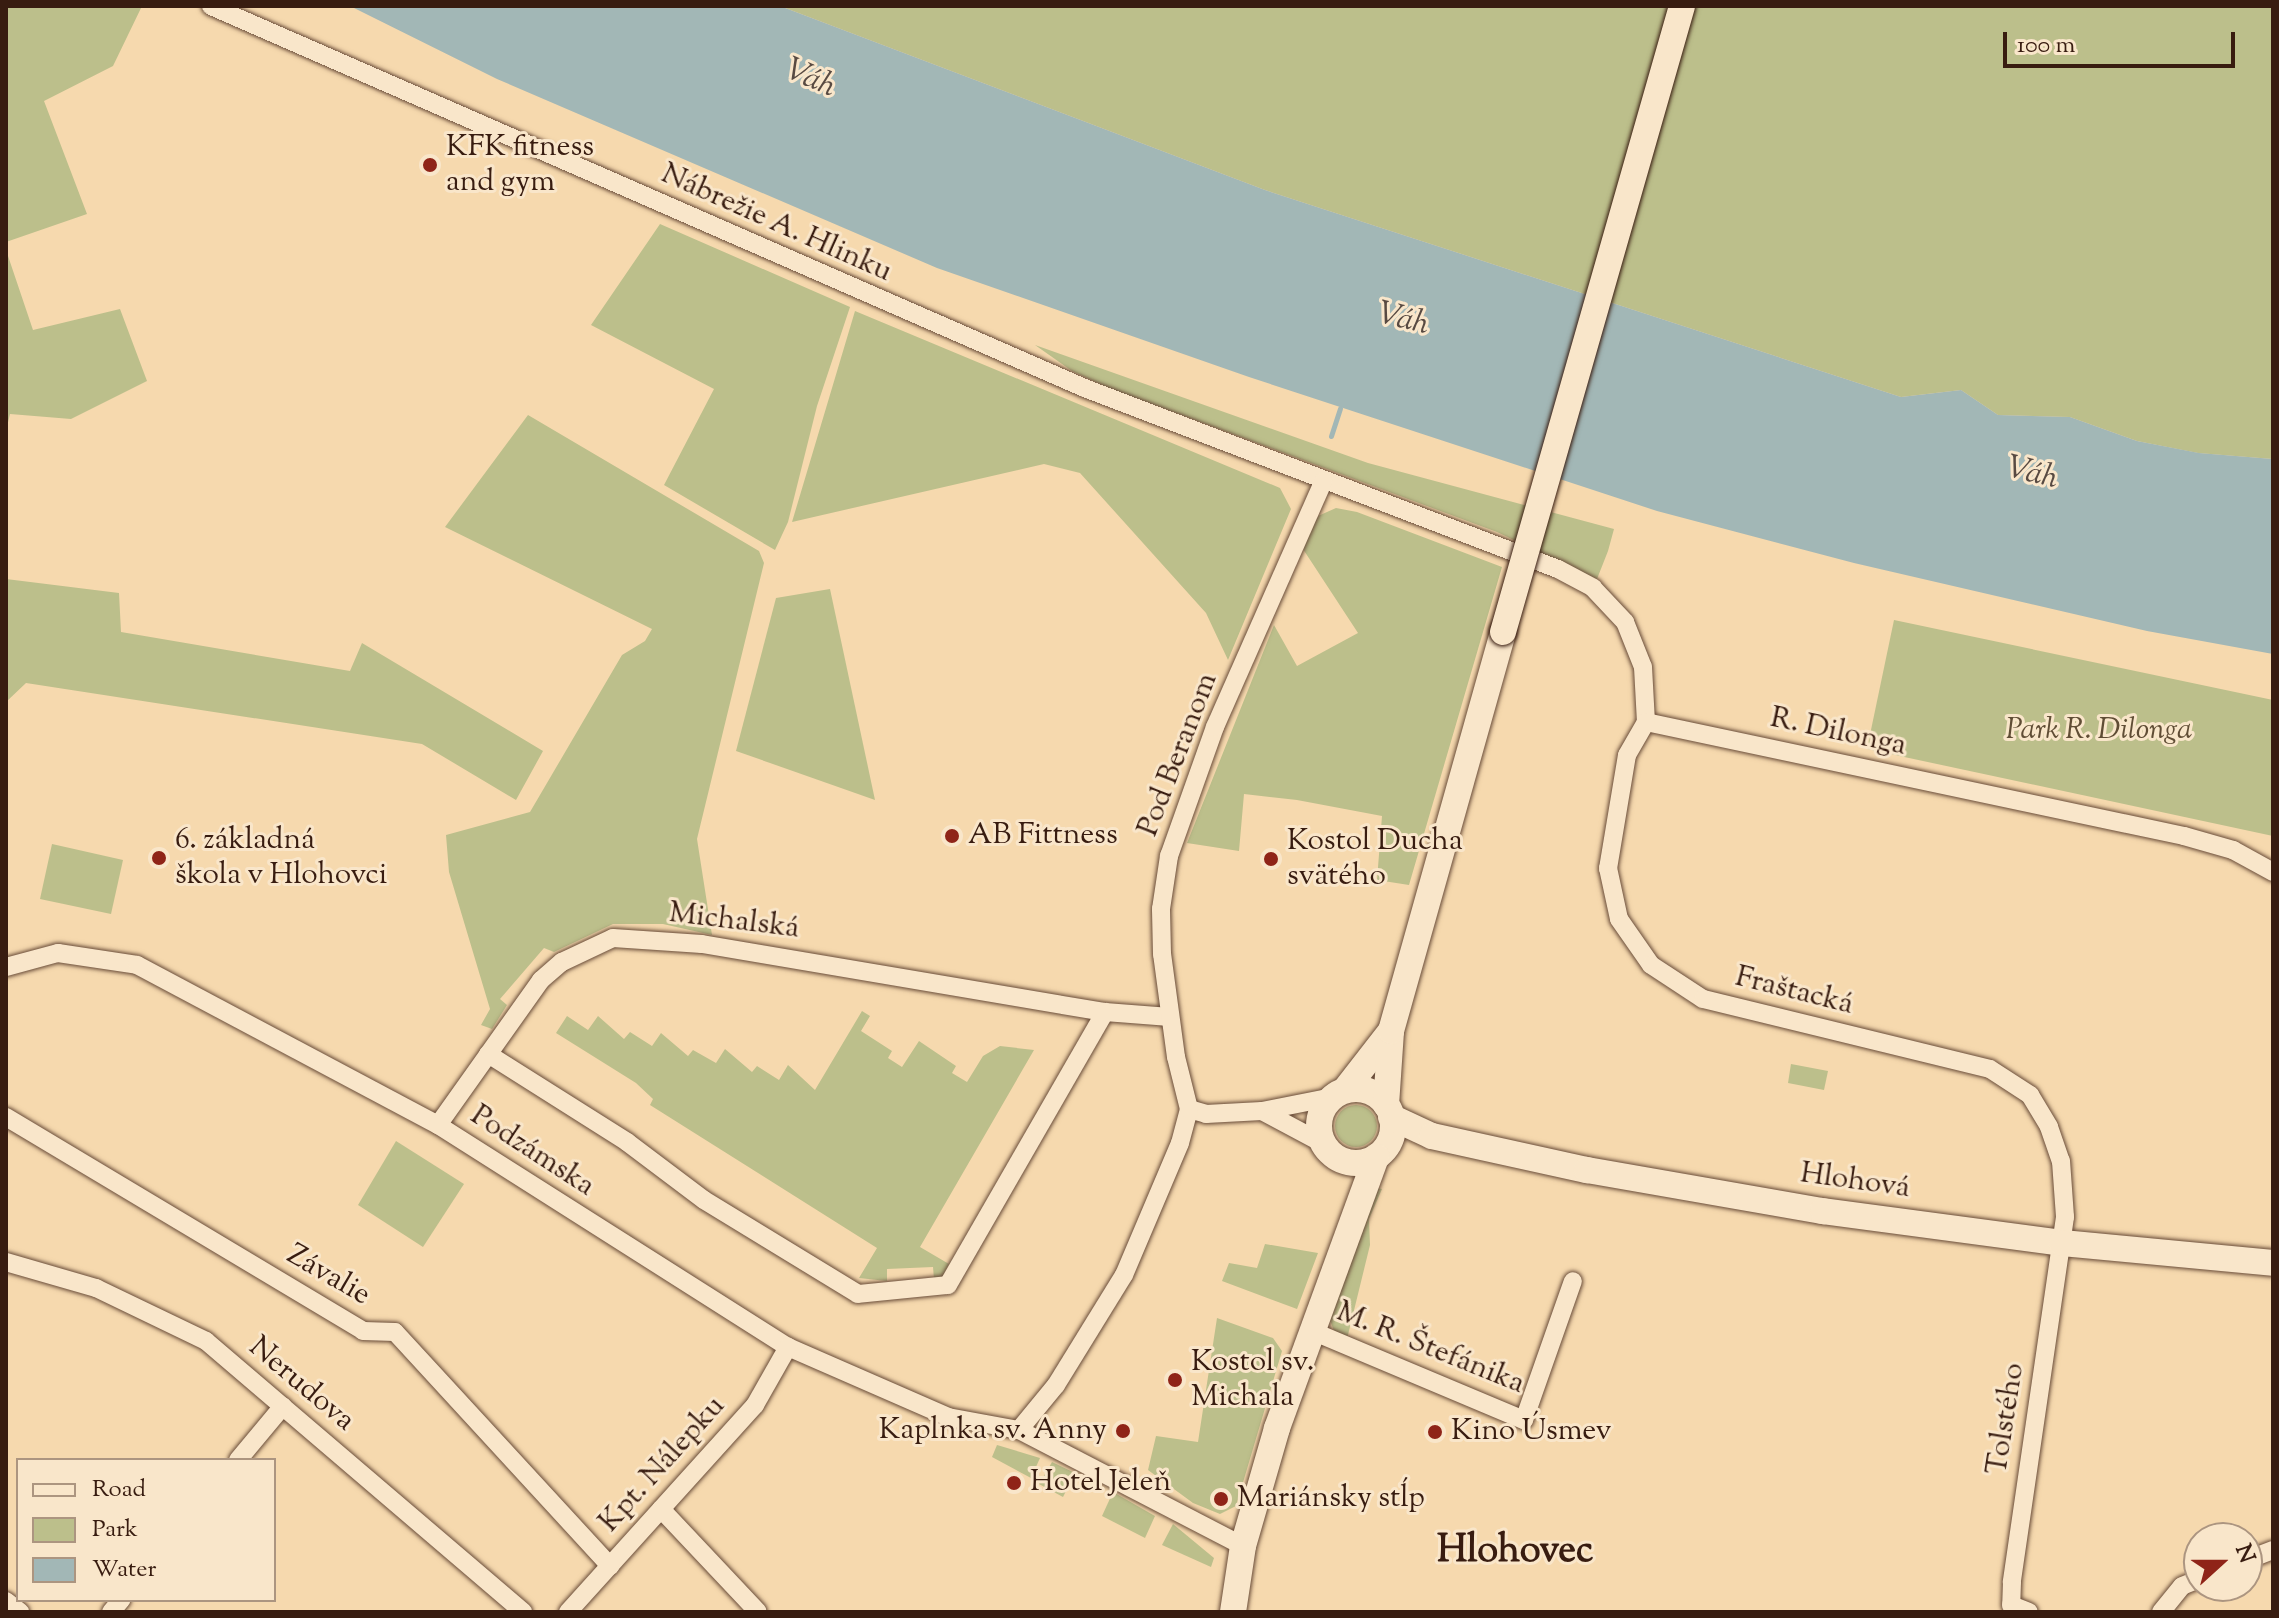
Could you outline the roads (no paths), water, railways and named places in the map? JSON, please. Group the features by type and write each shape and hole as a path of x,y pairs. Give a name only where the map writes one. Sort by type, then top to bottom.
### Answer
{"main road":[{"path":"1233,1612 1243,1546 1312,1331 1352,1217 1382,1150 1389,1111 1391,1031 1682,6"},
{"path":"1352,1217 1321,1115 1391,1031"},
{"path":"1339,1094 1366,1091 1389,1111"},
{"name":"Hlohová","path":"1389,1111 1432,1136 1823,1211 2062,1243 2273,1263"},
{"name":"Hlohová","path":"1382,1150 1432,1136"},
{"path":"1331,1151 1356,1163 1382,1150"}],"street":[{"name":"Nábrežie A. Hlinku","path":"211,6 939,326 1323,482 1488,540 1593,588 1625,622 1643,667 1646,722"},
{"name":"Pod Beranom","path":"1189,1109 1170,1017 1161,909 1176,830 1215,727 1323,482"},
{"name":"R. Dilonga","path":"1646,722 2184,836 2233,850 2273,872"},
{"name":"Fraštacká","path":"1646,722 1627,755 1608,850 1613,904 1638,950 1665,977 1703,999 1990,1069 2020,1087 2040,1108 2061,1161 2062,1243"},
{"name":"Michalská","path":"438,1125 541,980 562,962 613,938 702,944 848,965 1105,1012 1170,1017"},
{"name":"Podzámska","path":"6,967 58,953 137,965 438,1125 788,1347 881,1391 948,1417 1019,1430 1243,1546"},
{"name":"Podzámska","path":"488,1054 627,1142 704,1200 858,1294 948,1285 1105,1012"},
{"path":"1019,1430 1056,1385 1124,1275 1189,1109 1206,1114 1262,1111 1339,1094"},
{"path":"1262,1111 1331,1151"},
{"name":"Závalie","path":"6,1117 363,1331 395,1332 610,1566"},
{"name":"Tolstého","path":"2029,1612 2011,1605 2062,1243"},
{"name":"Nerudova","path":"6,1262 96,1288 206,1341 523,1612"},
{"name":"M. R. Štefánika","path":"1312,1331 1524,1420 1573,1281"},
{"name":"Kpt. Nálepku","path":"568,1612 755,1405 788,1347"},
{"path":"240,1458 283,1406"},
{"path":"661,1509 758,1612"},
{"path":"2161,1612 2183,1586"},
{"path":"6,1601 20,1612"}],"water":[{"name":"Váh","path":"350,6 780,6 1265,190 1901,397 1961,390 1998,415 2070,417 2137,441 2199,453 2273,459 2273,654 2147,631 1854,563 1657,511 1249,377 937,268 497,79"}],"waterway":[{"path":"1331,436 1340,408"}],"place":[{"name":"KFK fitness and gym","path":"430,165"},
{"name":"AB Fittness","path":"952,836"},
{"name":"6. základná škola v Hlohovci","path":"159,858"},
{"name":"Kostol Ducha svätého","path":"1271,859"},
{"name":"Kostol sv. Michala","path":"1175,1380"},
{"name":"Kaplnka sv. Anny","path":"1123,1431"},
{"name":"Kino Úsmev","path":"1435,1432"},
{"name":"Hotel Jeleň","path":"1014,1483"},
{"name":"Mariánsky stĺp","path":"1221,1499"}],"district":[{"name":"Hlohovec","path":"1515,1553"}],"park label":[{"name":"Park R. Dilonga","path":"2099,731"}]}
